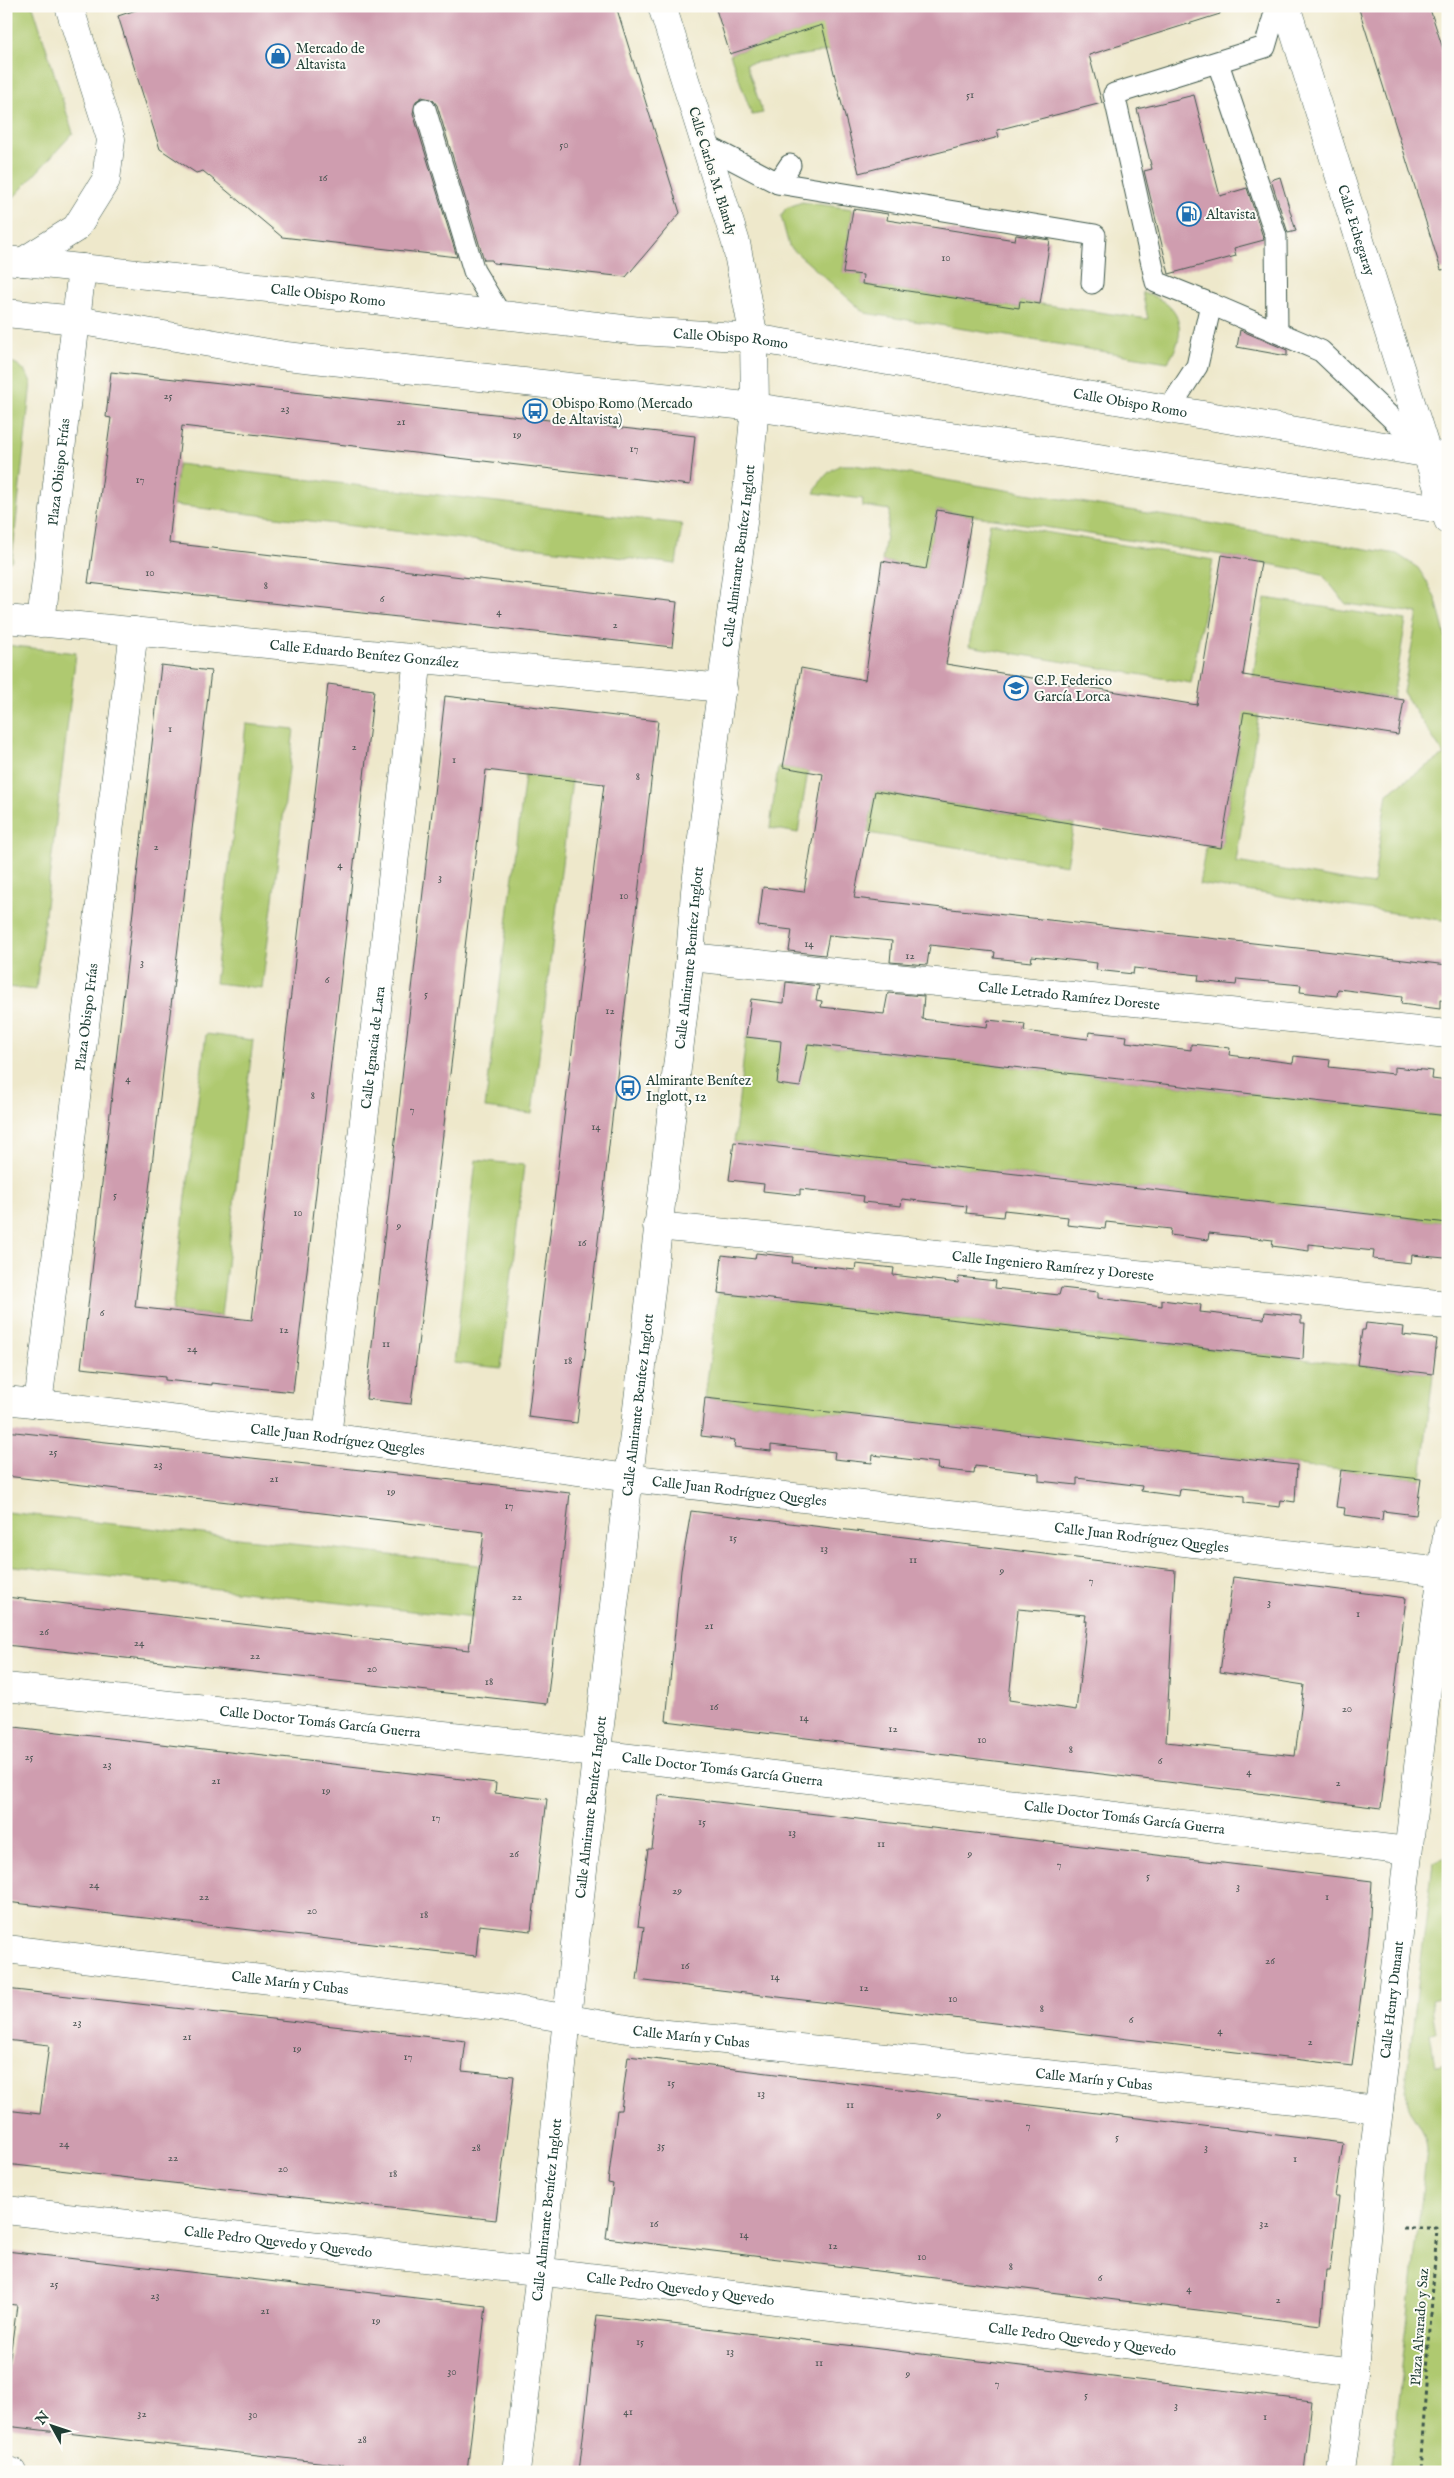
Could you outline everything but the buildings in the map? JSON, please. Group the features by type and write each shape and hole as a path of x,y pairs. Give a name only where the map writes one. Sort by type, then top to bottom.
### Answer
{"street":[{"path":"14,261 76,228 106,180 111,139 69,6"},
{"name":"Calle Carlos M. Blandy","path":"662,6 736,243 754,338"},
{"name":"Calle Echegaray","path":"1286,6 1438,455"},
{"name":"Calle Obispo Romo","path":"14,261 640,331 754,338 1438,455"},
{"name":"Plaza Obispo Frías","path":"40,624 82,268"},
{"path":"6,313 76,320 286,356 755,407 1447,513 1438,455"},
{"name":"Calle Almirante Benítez Inglott","path":"516,2472 657,1226 690,956 695,891 723,688 747,492 755,407 754,338"},
{"name":"Calle Eduardo Benítez González","path":"6,619 40,624 134,630 723,688"},
{"name":"Plaza Obispo Frías","path":"38,1404 134,630"},
{"name":"Calle Ignacia de Lara","path":"327,1436 418,658"},
{"name":"Calle Letrado Ramírez Doreste","path":"690,956 1448,1034"},
{"name":"Calle Ingeniero Ramírez y Doreste","path":"657,1226 1448,1305"},
{"name":"Calle Juan Rodríguez Quegles","path":"6,1400 327,1436 629,1478 1442,1572"},
{"name":"Calle Henry Dunant","path":"1341,2472 1354,2373 1379,2109 1408,1851 1448,1528"},
{"path":"1430,1662 1448,1694"},
{"name":"Calle Doctor Tomás García Guerra","path":"6,1687 516,1742 598,1754 1408,1851"},
{"name":"Calle Marín y Cubas","path":"6,1949 498,2007 639,2031 1379,2109"},
{"name":"Calle Pedro Quevedo y Quevedo","path":"6,2210 540,2272 1354,2373"},
{"path":"6,2471 12,2472"}],"lane":[{"path":"1277,6 1265,47 1114,94 1156,282 1321,351 1438,455"},
{"path":"1218,62 1276,236 1277,332"},
{"path":"425,109 474,271 500,314"},
{"path":"705,145 778,183 1095,235 1092,283"},
{"path":"778,183 790,165"},
{"path":"1169,409 1197,366 1211,304"}],"path":[{"name":"Plaza Alvarado y Saz","path":"1393,2227 1437,2228 1420,2472"}],"green space":[{"path":"6,6 33,6 73,133 14,197 6,197"},
{"path":"880,6 829,51 746,64 763,113 752,115 730,54"},
{"path":"802,202 853,209 843,272 863,275 862,284 1019,308 1020,301 1148,319 1142,292 1155,297 1173,310 1178,319 1179,328 1179,339 1175,350 1168,362 865,313 789,246 781,216 786,208"},
{"path":"6,361 15,363 22,368 31,382 12,560 6,565"},
{"path":"178,464 682,524 676,564 157,503 174,495"},
{"path":"840,465 854,465 1397,554 1418,568 1436,600 1448,646 1448,921 1199,884 1206,845 1221,848 1239,744 1197,737 1261,699 1236,862 1373,885 1387,793 1444,755 1403,692 1418,613 1346,604 1322,574 1222,555 937,510 926,569 882,561 890,510 862,506 863,499 814,493 825,476"},
{"path":"990,523 1213,560 1191,683 969,646"},
{"path":"1265,598 1406,620 1393,698 1253,677"},
{"path":"6,645 76,653 36,990 6,987"},
{"path":"246,724 294,729 262,988 215,983"},
{"path":"778,766 808,771 798,833 770,828"},
{"path":"525,775 572,780 532,1114 485,1108"},
{"path":"875,791 1074,824 1067,865 868,833"},
{"path":"206,1034 253,1040 221,1316 172,1311"},
{"path":"746,1037 1448,1116 1448,1223 734,1142"},
{"path":"476,1160 524,1165 501,1368 454,1363"},
{"path":"718,1293 1433,1374 1421,1479 705,1398"},
{"path":"6,1512 479,1565 473,1618 6,1565"},
{"path":"1445,1857 1448,1864 1448,1996 1431,2000 1436,2033 1430,2034 1435,2066 1443,2065 1448,2092 1448,2472 1390,2472 1427,2149 1423,2133 1409,2108 1405,2091 1433,1863"}],"place":[{"name":"Mercado de Altavista","path":"278,56"},
{"name":"Altavista","path":"1189,214"},
{"name":"Obispo Romo (Mercado de Altavista)","path":"535,411"},
{"name":"C.P. Federico García Lorca","path":"1016,688"},
{"name":"Almirante Benítez Inglott, 12","path":"628,1088"}]}
